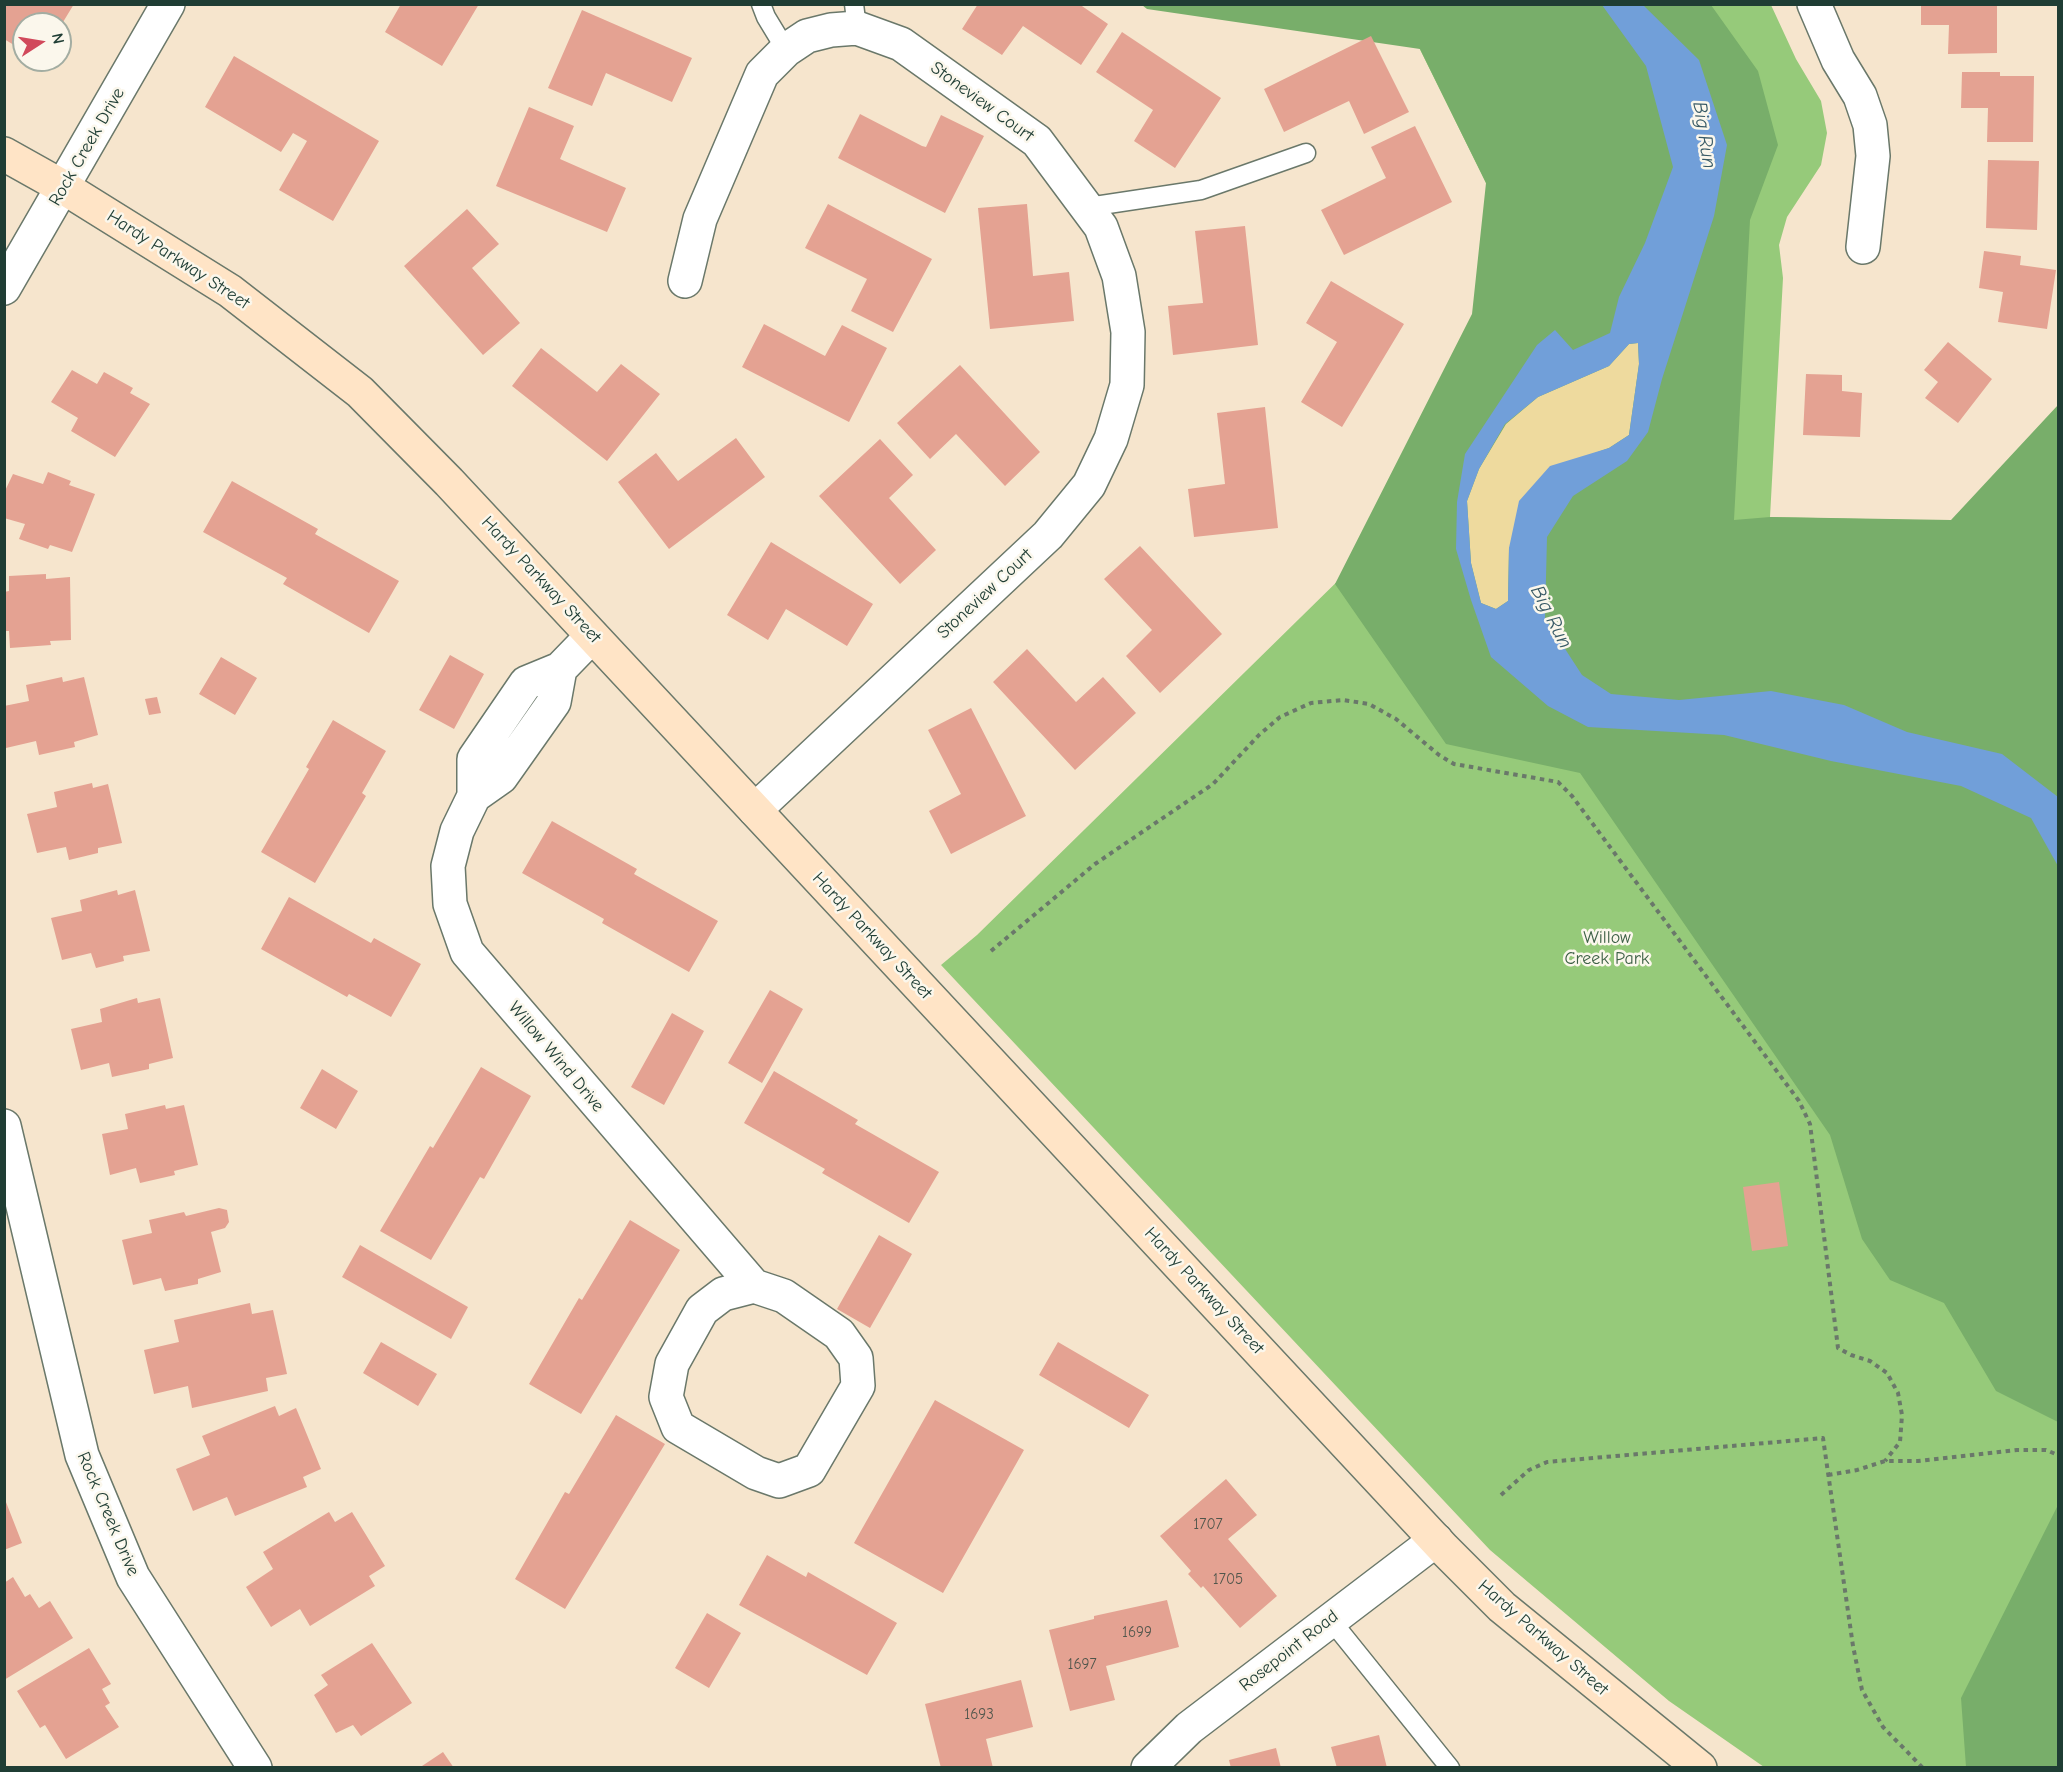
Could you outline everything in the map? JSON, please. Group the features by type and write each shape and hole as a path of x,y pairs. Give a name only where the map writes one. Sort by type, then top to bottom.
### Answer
{"main road":[{"name":"Hardy Parkway Street","path":"4,154 63,187 230,291 360,392 449,482 1436,1540 1502,1607 1700,1767"}],"street":[{"name":"Rock Creek Drive","path":"4,288 168,4"},
{"path":"1814,4 1838,60 1860,96 1870,125 1873,156 1863,247"},
{"name":"Stoneview Court","path":"685,281 700,219 762,74 786,50 807,36 856,16 901,44 1037,141 1101,227 1119,276 1128,332 1127,385 1111,438 1089,485 1048,535 755,810"},
{"name":"Willow Wind Drive","path":"592,636 560,669 526,683 474,759 474,796 457,831 448,866 450,904 467,951 754,1286"},
{"name":"Rock Creek Drive","path":"4,1126 13,1205 82,1455 133,1577 255,1767"},
{"path":"754,1286 784,1296 839,1334 856,1358 858,1386 809,1470 779,1481 756,1473 678,1427 666,1397 672,1364 702,1310 723,1294 754,1286"},
{"name":"Rosepoint Road","path":"1148,1767 1189,1728 1436,1540"}],"lane":[{"path":"761,4 766,17 786,50"},
{"path":"1088,207 1201,190 1306,153"},
{"path":"1330,1619 1450,1767"}],"path":[{"path":"991,951 1095,864 1214,784 1258,735 1280,717 1311,703 1343,700 1369,705 1396,719 1439,755 1454,764 1558,782 1572,796 1799,1101 1806,1116 1815,1158 1838,1347 1851,1355 1870,1361 1887,1372 1898,1394 1902,1415 1900,1442 1885,1461"},
{"path":"1501,1495 1529,1470 1547,1462 1823,1438 1853,1646 1862,1690 1883,1727 1923,1767"},
{"path":"1828,1475 1857,1470 1885,1461 1918,1461 2016,1450 2046,1450 2058,1455"}],"green space":[{"path":"1142,5 1711,5 1758,71 1778,145 1750,220 1734,520 1770,517 1951,520 2058,405 2058,1422 1996,1391 1944,1303 1890,1280 1862,1239 1830,1135 1580,773 1446,744 1335,584 1472,314 1486,183 1420,49 1147,9"},
{"name":"Willow Creek Park","path":"1398,5 1771,5 1796,59 1821,101 1827,133 1821,165 1787,217 1779,245 1783,278 1770,517 2058,523 2058,1767 1764,1767 1669,1701 1490,1550 941,965 977,935 1570,353"},
{"path":"2058,1505 2058,1767 1966,1767 1961,1698"}],"sand":[{"path":"1638,343 1639,364 1629,435 1609,448 1581,458 1509,548 1508,601 1496,609 1481,603 1471,563 1467,501 1479,469 1506,424 1538,397 1609,366 1629,344"}],"water":[{"name":"Big Run","path":"1602,5 1643,5 1699,60 1727,145 1714,216 1662,379 1648,432 1627,461 1573,496 1547,537 1545,618 1582,675 1611,694 1679,700 1771,691 1844,705 1907,732 2002,754 2058,797 2058,866 2031,818 1961,786 1831,761 1724,735 1588,727 1548,706 1491,657 1456,549 1457,502 1465,454 1537,345 1555,330 1573,350 1610,333 1619,297 1645,243 1673,167 1646,66","holes":["1638,343 1639,364 1629,435 1609,448 1550,466 1519,501 1509,548 1508,601 1496,609 1481,603 1471,563 1467,501 1479,469 1505,424 1538,397 1609,366 1629,344"]}],"building":[{"path":"4,4 74,4 69,12 12,12 12,44 4,39"},
{"path":"401,4 479,4 442,66 385,32"},
{"path":"978,4 1079,4 1108,24 1081,65 1023,26 1002,55 962,29"},
{"path":"1921,5 1997,5 1997,53 1948,54 1949,25 1921,25"},
{"path":"582,10 692,58 672,102 606,73 592,106 548,88"},
{"path":"1122,32 1221,98 1175,168 1134,141 1153,110 1096,72"},
{"path":"1371,36 1409,112 1364,134 1349,101 1284,132 1264,89"},
{"path":"234,56 379,141 333,221 279,190 307,141 293,133 281,152 205,107"},
{"path":"1962,72 2000,72 2000,76 2034,76 2033,142 1987,142 1988,108 1961,108"},
{"path":"529,107 574,126 560,159 626,188 607,232 496,186"},
{"path":"860,114 926,147 941,115 984,136 945,213 838,158"},
{"path":"1415,126 1452,202 1344,255 1321,210 1386,178 1371,147"},
{"path":"1988,160 2039,161 2037,230 1986,228"},
{"path":"828,204 932,259 893,332 851,311 867,279 805,248"},
{"path":"1027,204 1033,276 1069,272 1074,321 990,329 978,208"},
{"path":"467,209 499,244 472,268 520,323 483,355 404,266"},
{"path":"1245,226 1258,345 1173,355 1168,306 1203,303 1195,231"},
{"path":"1984,251 2021,256 2020,265 2056,270 2047,329 1998,322 2003,292 1979,288"},
{"path":"1331,281 1404,324 1342,427 1301,402 1337,342 1306,323"},
{"path":"764,324 825,356 842,325 887,348 849,422 742,367"},
{"path":"1948,342 1992,379 1958,423 1925,398 1938,382 1924,370"},
{"path":"541,348 597,392 621,364 660,394 607,461 512,386"},
{"path":"960,365 1040,452 1005,486 956,434 930,459 897,423"},
{"path":"72,370 97,384 104,372 133,388 130,393 150,404 115,457 71,431 78,418 51,402"},
{"path":"1806,374 1842,375 1842,391 1862,393 1860,437 1803,435"},
{"path":"1265,407 1278,528 1194,537 1188,489 1225,484 1217,413"},
{"path":"736,438 765,477 669,549 618,482 656,453 678,481"},
{"path":"880,439 913,475 889,498 936,550 900,584 819,496"},
{"path":"48,472 71,481 69,485 95,494 72,552 50,545 48,549 19,539 25,524 4,518 4,493 13,474 43,484"},
{"path":"232,481 318,529 315,534 399,581 369,633 283,584 287,578 203,532"},
{"path":"771,542 873,604 847,646 786,609 768,640 727,615"},
{"path":"1140,546 1222,634 1160,693 1126,656 1152,630 1104,579"},
{"path":"46,574 46,579 70,577 71,640 50,641 51,645 10,648 9,631 4,631 4,592 9,591 9,576"},
{"path":"1027,649 1076,702 1103,677 1136,713 1075,770 993,682"},
{"path":"450,655 484,674 454,729 419,710"},
{"path":"221,657 257,678 235,715 199,694"},
{"path":"62,677 63,682 84,677 98,735 74,742 75,747 39,755 36,741 6,748 4,706 29,701 26,685"},
{"path":"157,697 161,713 149,715 145,699"},
{"path":"971,708 1026,816 951,854 929,811 961,794 928,730"},
{"path":"333,720 386,751 362,793 366,796 315,883 261,852 309,769 306,767"},
{"path":"92,783 93,788 108,784 122,843 98,848 98,853 69,860 66,847 37,853 27,814 57,807 54,792"},
{"path":"552,821 637,869 634,874 718,921 689,972 602,923 604,919 522,873"},
{"path":"117,890 118,895 135,890 150,951 123,956 124,961 96,968 91,953 62,960 51,918 82,911 80,900"},
{"path":"289,897 371,943 374,938 421,964 391,1017 349,994 347,997 261,949"},
{"path":"770,990 803,1009 762,1083 728,1063"},
{"path":"137,998 138,1003 160,998 173,1058 149,1064 149,1069 112,1077 109,1063 81,1070 71,1029 102,1022 100,1009"},
{"path":"672,1013 704,1031 664,1105 631,1087"},
{"path":"481,1067 531,1096 484,1179 480,1177 431,1260 380,1231 430,1146 433,1148"},
{"path":"322,1069 358,1091 336,1129 300,1108"},
{"path":"774,1071 858,1120 855,1124 939,1172 909,1223 822,1173 825,1169 744,1123"},
{"path":"165,1105 166,1109 184,1105 198,1165 174,1171 175,1175 140,1183 136,1168 110,1175 102,1134 128,1129 125,1114"},
{"path":"1779,1182 1788,1246 1752,1251 1743,1187"},
{"path":"219,1208 227,1210 229,1222 225,1228 211,1232 221,1272 198,1279 198,1284 165,1291 161,1278 133,1285 122,1240 152,1233 149,1220 184,1212 186,1216"},
{"path":"630,1220 680,1250 581,1414 529,1384 579,1298 582,1300"},
{"path":"879,1235 912,1254 870,1328 837,1309"},
{"path":"360,1245 468,1307 451,1339 342,1277"},
{"path":"250,1303 252,1314 273,1310 287,1374 266,1378 268,1391 192,1408 188,1386 154,1394 144,1350 179,1342 174,1320"},
{"path":"381,1342 437,1374 418,1406 363,1373"},
{"path":"1058,1342 1149,1395 1129,1428 1039,1375"},
{"path":"935,1400 1024,1450 943,1593 854,1543"},
{"path":"275,1406 279,1416 296,1408 321,1469 303,1477 307,1487 235,1516 227,1497 193,1511 176,1469 210,1455 202,1436"},
{"path":"616,1415 665,1444 565,1609 515,1579 565,1492 569,1494"},
{"path":"1226,1479 1257,1515 1228,1539 1277,1596 1240,1628 1203,1586 1201,1588 1188,1574 1191,1571 1160,1536"},
{"path":"4,1497 22,1543 4,1550"},
{"path":"329,1512 335,1522 352,1512 385,1566 369,1576 375,1586 310,1626 300,1609 271,1627 246,1587 273,1569 263,1552"},
{"path":"767,1555 806,1577 808,1572 897,1623 867,1675 739,1605"},
{"path":"13,1577 25,1597 30,1594 39,1608 50,1601 73,1638 4,1680 4,1583"},
{"path":"1167,1600 1179,1647 1106,1666 1115,1700 1070,1711 1049,1630 1094,1619 1094,1616"},
{"path":"707,1613 741,1633 709,1688 675,1668"},
{"path":"372,1643 412,1703 361,1736 353,1725 336,1733 314,1695 328,1685 321,1675"},
{"path":"89,1648 111,1684 102,1689 110,1703 105,1706 119,1727 66,1759 45,1725 40,1728 17,1691"},
{"path":"1021,1680 1033,1727 986,1739 993,1768 941,1768 925,1704"},
{"path":"1379,1735 1387,1768 1337,1768 1331,1747"},
{"path":"1276,1748 1281,1768 1231,1768 1229,1760"},
{"path":"443,1752 454,1768 419,1768"}]}
